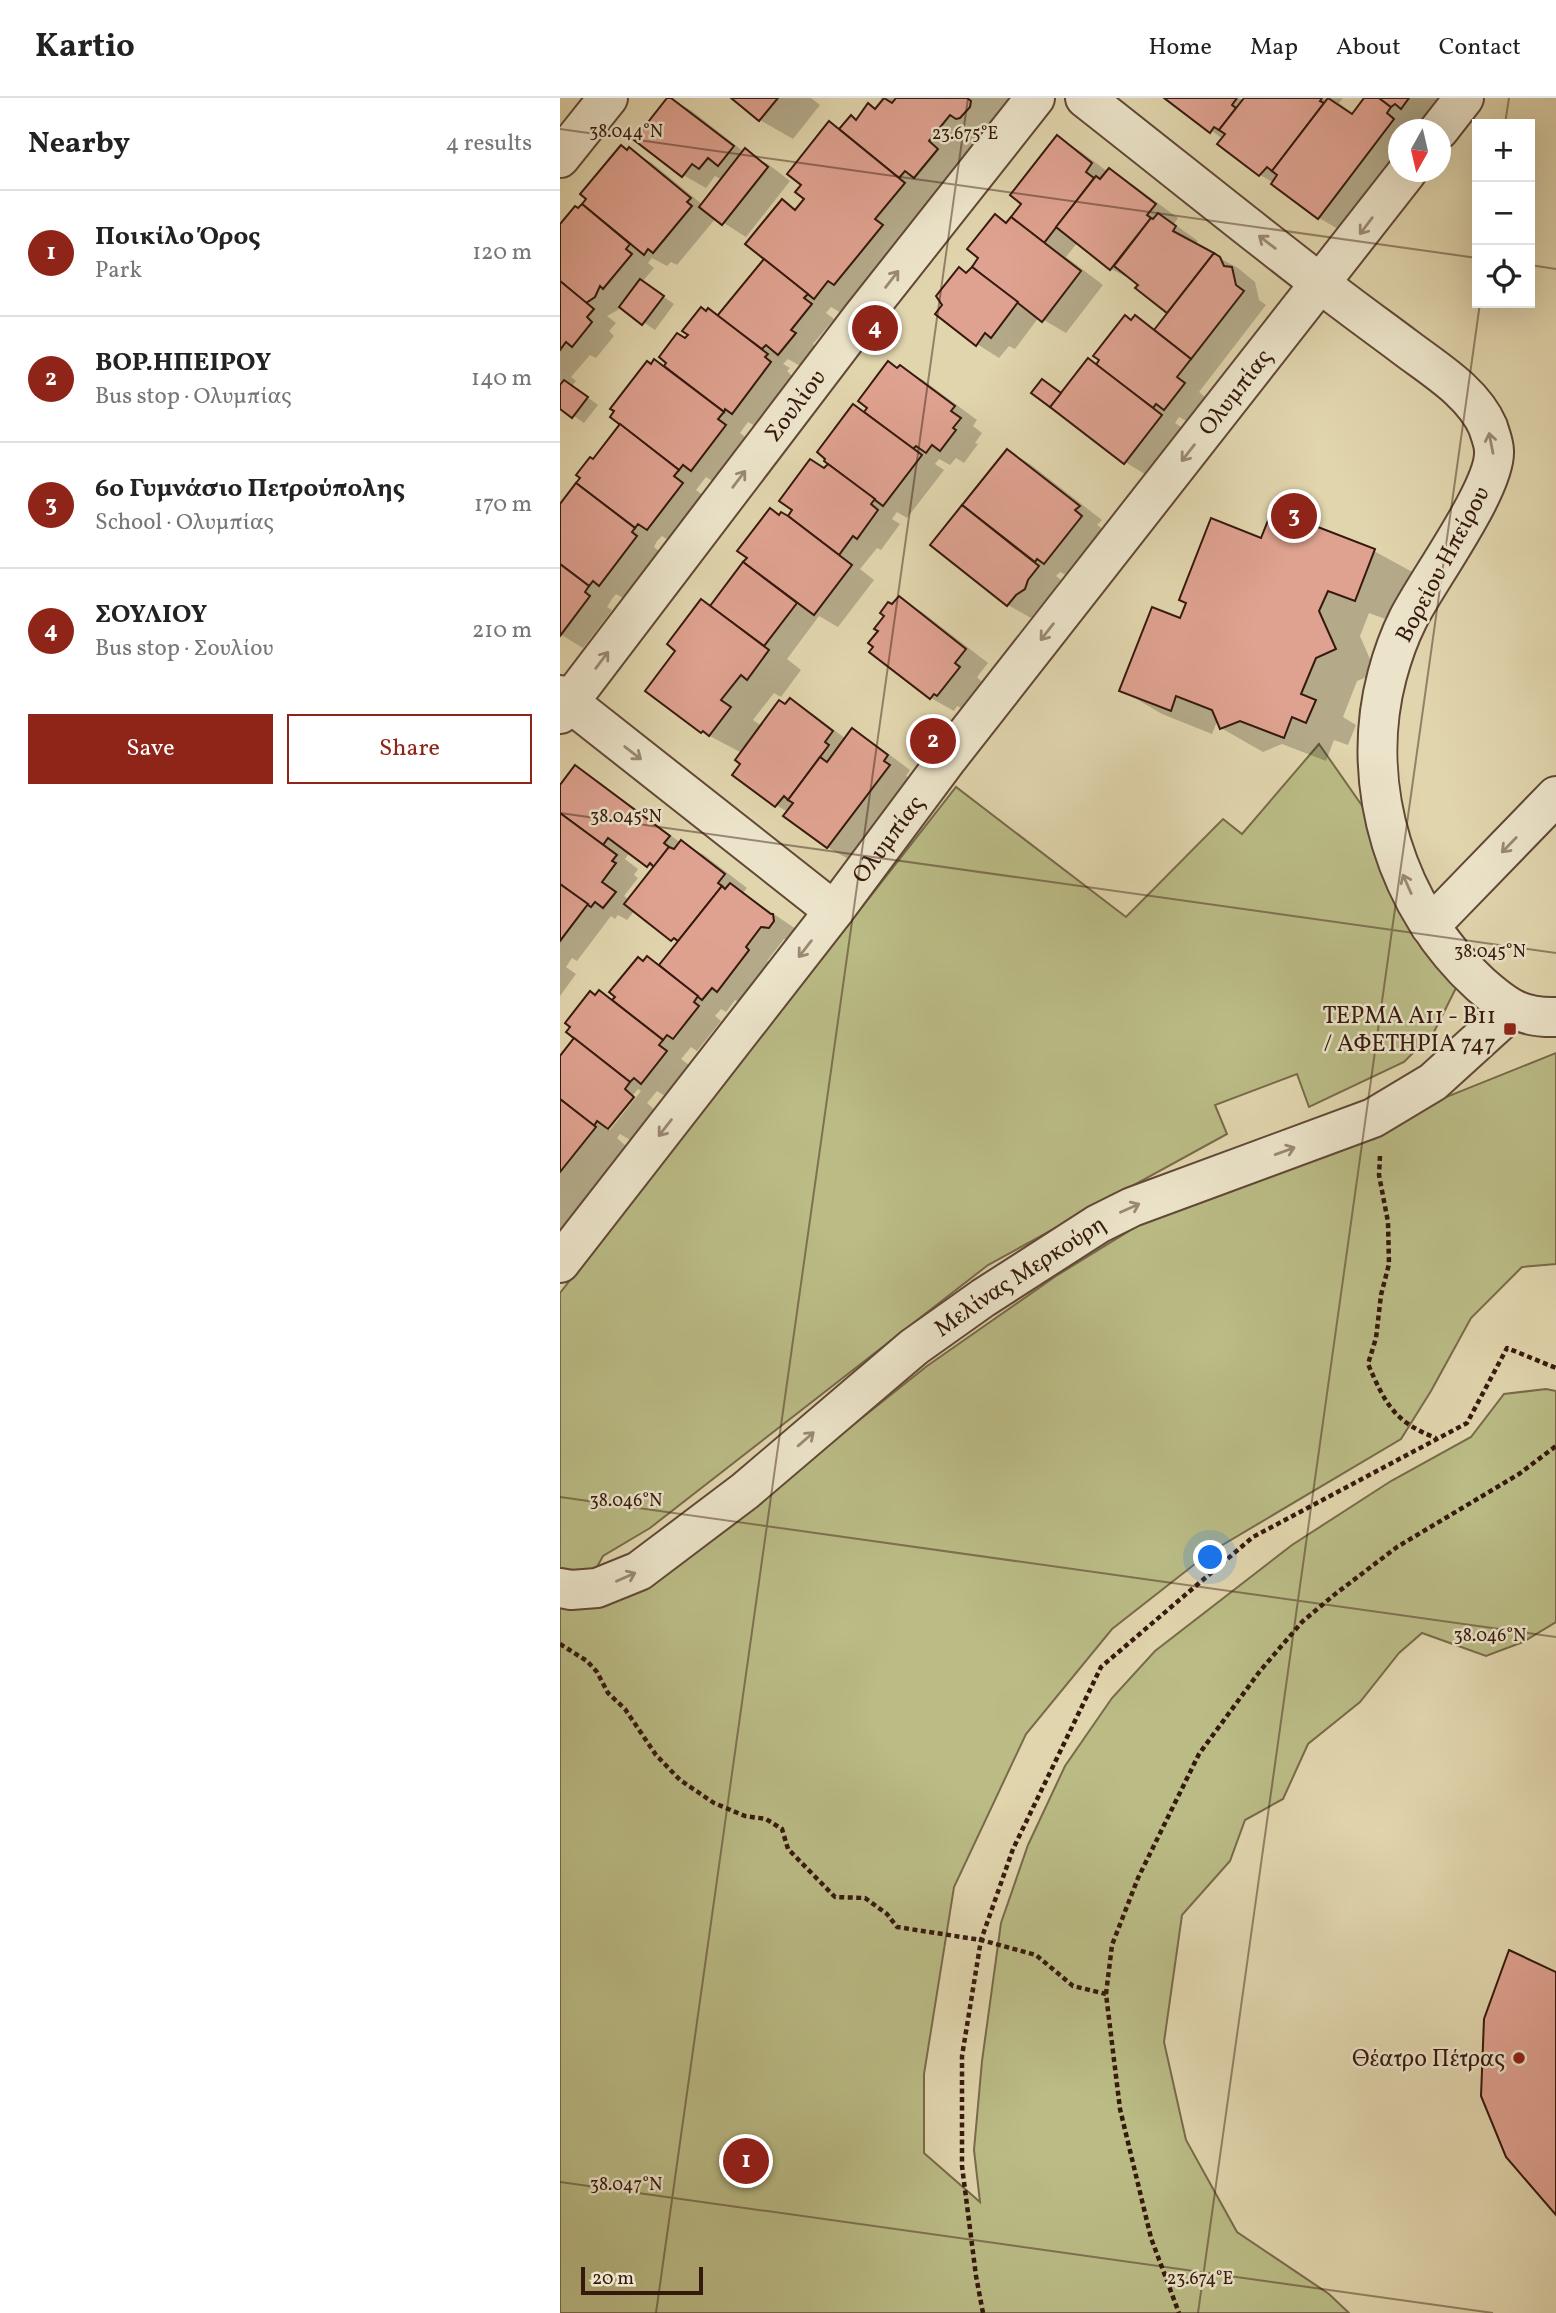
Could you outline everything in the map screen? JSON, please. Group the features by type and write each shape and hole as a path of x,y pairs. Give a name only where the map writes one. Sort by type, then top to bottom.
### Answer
{"street":[{"path":"560,158 608,98"},
{"name":"Σουλίου","path":"563,704 1035,98"},
{"name":"Βορείου Ηπείρου","path":"1085,98 1321,284 1449,379 1483,417 1494,452 1486,485 1405,626 1387,677 1380,718 1380,787 1390,839 1410,892 1430,926 1472,978 1512,1010"},
{"path":"1448,119 1464,98"},
{"name":"Ολυμπίας","path":"560,1263 834,911 948,758 1399,182"},
{"path":"563,704 834,911"},
{"path":"1430,926 1556,796"},
{"path":"1512,1010 1531,1016 1556,1017"},
{"name":"Μελίνας Μερκούρη","path":"560,1588 597,1588 639,1571 745,1491 914,1347 982,1298 1098,1224 1132,1207 1373,1118 1433,1082 1512,1010"}],"path":[{"path":"1373,1118 1381,1140 1379,1175 1388,1222 1389,1264 1381,1295 1376,1338 1368,1364 1382,1396 1400,1420 1437,1439"},
{"path":"983,2313 962,2166 962,2056 981,1940 1013,1849 1101,1667 1253,1537 1467,1423 1507,1348 1556,1368"},
{"path":"1179,2313 1152,2238 1120,2109 1105,1994 1112,1945 1138,1878 1199,1754 1260,1671 1302,1622 1397,1547 1518,1474 1556,1446"},
{"path":"560,1644 587,1661 597,1672 608,1693 625,1709 656,1755 680,1780 714,1803 745,1816 766,1819 782,1829 788,1849 835,1898 865,1898 887,1914 897,1927 981,1940 1036,1955 1073,1986 1105,1994"}],"green space":[{"path":"1319,744 1370,817 1458,984 1434,1032 1404,1062 1309,1107 1297,1074 1215,1105 1227,1134 988,1265 650,1528 603,1556 579,1600 652,1585 927,1366 1056,1276 1160,1212 1556,1053 1556,1264 1522,1267 1471,1318 1401,1439 1209,1553 1112,1629 1026,1734 954,1887 924,2074 924,2153 980,2202 974,2150 982,2061 1001,1923 1028,1845 1065,1766 1112,1698 1155,1651 1292,1545 1391,1481 1471,1437 1504,1394 1546,1389 1556,1391 1556,1622 1523,1642 1486,1656 1422,1633 1399,1653 1360,1702 1308,1744 1283,1799 1245,1820 1230,1861 1182,1915 1164,2042 1186,2140 1237,2232 1329,2294 1349,2313 560,2313 560,1293 956,787 1126,917 1223,819 1242,834"}],"building":[{"path":"667,98 671,98 734,146 718,166 708,158 699,169 692,164 682,177 634,140"},
{"path":"731,98 778,98 759,121"},
{"path":"884,98 892,103 896,98 967,98 971,101 970,107 960,118 956,119 950,115 929,141 938,149 914,178 905,171 899,178 839,129 851,115 856,120 868,103 875,109"},
{"path":"1164,98 1237,98 1232,105 1236,108 1219,130 1214,127 1210,133"},
{"path":"1244,98 1322,98 1320,101 1324,103 1272,171 1267,167 1259,176 1217,144 1225,134 1219,130"},
{"path":"1328,98 1352,114 1364,98 1379,98 1391,107 1387,113 1394,119 1388,119 1388,127 1318,219 1271,184 1277,175 1272,171"},
{"path":"1379,98 1409,98 1401,109 1395,104 1391,107"},
{"path":"829,121 905,183 875,219 883,225 834,285 828,281 814,299 745,244 782,199 795,210 804,199 795,192 801,185 787,174"},
{"path":"1057,135 1092,163 1086,172 1094,178 1044,243 1011,217 1021,204 1010,195"},
{"path":"621,145 627,150 629,147 691,198 687,202 692,206 653,253 648,249 644,255 582,204 586,199 580,194"},
{"path":"745,148 768,167 722,225 699,207"},
{"path":"1109,168 1156,204 1147,215 1151,218 1110,270 1056,227 1096,176 1100,179"},
{"path":"582,204 630,244 626,249 632,254 603,289 600,286 595,297 586,303 560,281 560,224 575,206 578,208"},
{"path":"1158,213 1176,226 1173,231 1214,253 1167,313 1135,288 1138,285 1114,266 1151,218"},
{"path":"995,214 1006,223 1011,217 1081,271 1042,322 972,267 978,258 967,249"},
{"path":"1214,253 1220,257 1224,266 1232,267 1236,285 1244,291 1191,359 1154,330"},
{"path":"764,259 808,294 804,298 812,304 791,330 796,333 778,355 766,345 762,349 717,316"},
{"path":"959,267 966,273 972,267 1018,302 991,338 985,333 976,346 935,314 942,305 936,296"},
{"path":"640,279 664,296 642,325 619,307"},
{"path":"560,281 594,309 587,317 592,322 572,347 566,342 560,350"},
{"path":"701,307 706,311 708,308 768,354 765,357 771,362 732,414 725,409 724,412 664,366 666,363 659,357 677,333 685,338 688,335 682,331"},
{"path":"1125,315 1131,320 1135,315 1191,359 1177,377 1185,383 1164,410 1156,404 1153,408 1096,365 1099,360 1093,356"},
{"path":"1088,358 1162,415 1124,464 1050,407"},
{"path":"654,359 724,412 718,419 726,425 691,471 683,465 679,470 610,417 614,411 610,409 647,361 651,364"},
{"path":"888,361 897,368 900,365 955,406 951,411 961,418 953,428 956,430 940,451 932,445 926,453 916,446 913,449 864,412 867,408 858,401"},
{"path":"1042,379 1061,393 1050,407 1031,393"},
{"path":"564,380 588,397 572,418 560,409 560,385"},
{"path":"853,404 922,455 883,506 824,461 817,452"},
{"path":"620,424 679,470 674,476 683,483 647,530 638,524 635,528 576,483 580,478 576,475 590,457 593,459"},
{"path":"1007,449 1080,506 1075,510 1082,516 1044,564 1037,559 1035,562 962,505"},
{"path":"810,459 824,468 828,464 875,499 871,504 878,510 857,539 853,536 839,555 788,516 792,510 779,501"},
{"path":"576,483 635,528 632,532 637,536 599,586 593,581 589,586 560,564 560,504"},
{"path":"962,505 1039,566 1028,580 1025,589 1007,606 930,545"},
{"path":"770,508 779,515 781,512 788,516 852,565 814,615 743,562 747,558 737,551"},
{"path":"1292,517 1375,549 1355,601 1328,591 1319,611 1336,649 1316,658 1301,694 1316,700 1306,723 1292,717 1284,738 1240,721 1220,729 1212,710 1176,696 1171,711 1119,691 1152,607 1180,618 1186,603 1179,600 1211,518 1261,538 1269,518 1288,525"},
{"path":"743,562 797,603 764,646 710,606"},
{"path":"560,564 589,586 585,592 590,596 560,636"},
{"path":"899,596 966,649 955,663 960,667 937,696 934,694 930,699 869,652 873,647 868,643 878,631 874,629 884,616 880,613 888,602 892,604"},
{"path":"701,599 769,650 747,680 741,675 721,700 731,707 709,736 703,731 701,733 645,691 675,651 667,644"},
{"path":"790,698 833,731 825,742 829,745 788,800 784,796 775,807 732,775 740,764 735,760 779,700 785,704"},
{"path":"852,728 888,755 884,761 890,765 827,848 783,816 793,803 788,800 820,757 827,762"},
{"path":"575,765 670,836 664,843 669,847 654,867 650,863 647,867 608,838 603,845 560,813 560,785"},
{"path":"560,813 617,855 612,861 616,863 602,882 616,892 603,908 595,902 591,907 560,884"},
{"path":"681,840 725,874 718,883 722,886 678,941 674,938 671,941 624,904 669,847 674,849"},
{"path":"730,883 773,914 774,921 769,928 761,927 746,947 749,950 717,992 712,988 702,1000 659,965 722,886 725,889"},
{"path":"560,884 588,904 560,941"},
{"path":"647,956 698,996 694,1002 699,1006 673,1039 667,1035 663,1040 612,1000 615,997 609,992 638,957 643,961"},
{"path":"599,990 663,1040 659,1045 667,1051 641,1084 634,1078 630,1082 566,1032 570,1027 565,1023 590,991 595,995"},
{"path":"574,1038 630,1082 625,1089 634,1097 608,1129 597,1121 594,1126 560,1099 560,1056"},
{"path":"560,1099 596,1127 560,1172"},
{"name":"Θέατρο Πέτρας","path":"1509,1950 1556,1972 1556,2215 1506,2157 1481,2096 1484,2019"}],"place":[{"name":"ΣΟΥΛΙΟΥ","path":"875,328"},
{"name":"6ο Γυμνάσιο Πετρούπολης","path":"1294,516"},
{"name":"ΒΟΡ.ΗΠΕΙΡΟΥ","path":"933,741"},
{"name":"ΤΕΡΜΑ Α11 - Β11 / ΑΦΕΤΗΡΙΑ 747","path":"1510,1029"},
{"name":"Θέατρο Πέτρας","path":"1519,2058"},
{"name":"Ποικίλο Όρος","path":"746,2161"}]}
